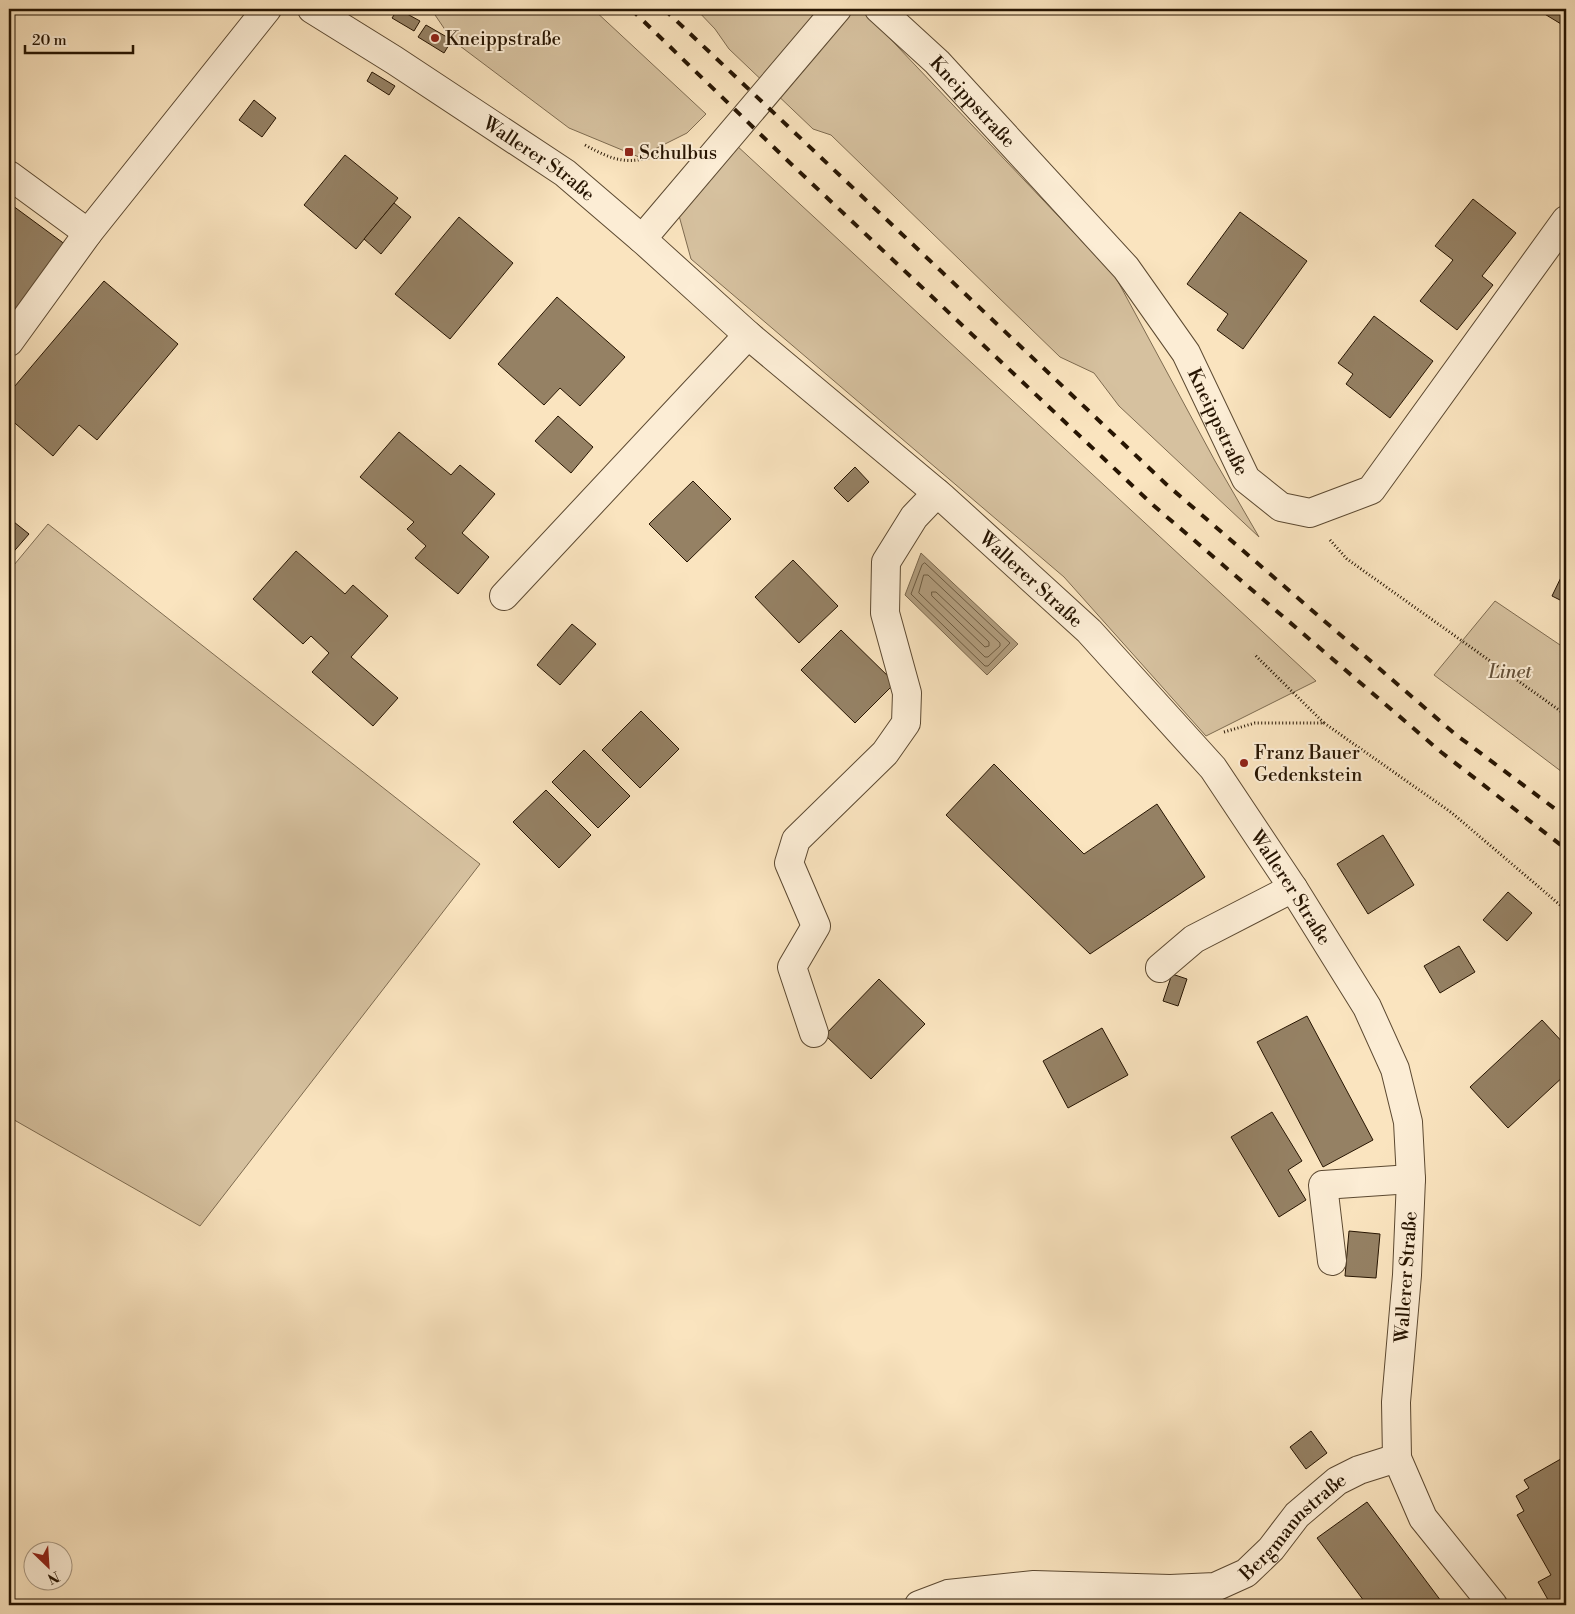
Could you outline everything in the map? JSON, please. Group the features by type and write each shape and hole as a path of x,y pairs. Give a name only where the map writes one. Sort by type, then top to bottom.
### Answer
{"street":[{"path":"9,342 88,233 267,9"},
{"name":"Wallerer Straße","path":"312,9 394,60 565,173 642,239 748,335 937,493 1089,631 1213,768 1293,888 1367,1007 1395,1069 1408,1122 1411,1178 1407,1275 1396,1402 1397,1458 1423,1518 1493,1605"},
{"path":"642,239 837,9"},
{"name":"Kneippstraße","path":"879,9 937,62 1126,268 1186,353 1246,479 1281,507 1310,513"},
{"path":"9,176 88,233"},
{"path":"1310,513 1371,490 1566,220"},
{"path":"504,596 748,335"},
{"path":"814,1033 792,967 816,926 789,863 796,840 885,753 906,723 907,693 884,613 886,562 914,517 937,493"},
{"path":"1160,968 1194,939 1293,888"},
{"path":"1332,1261 1323,1185 1411,1178"},
{"name":"Bergmannstraße","path":"919,1605 948,1594 1034,1584 1170,1589 1215,1587 1246,1573 1272,1549 1298,1515 1337,1481 1359,1470 1397,1458"}],"path":[{"path":"578,141 603,155 624,162 663,154 696,175"},
{"path":"1310,513 1347,559 1566,715"},
{"path":"1254,654 1324,723 1452,812 1566,910"},
{"path":"1191,742 1256,723 1324,723"}],"green space":[{"path":"431,9 593,9 706,114 687,133 639,157 569,128 452,40"},
{"path":"696,9 862,9 1115,276 1215,461 1259,537 1119,406 1094,373 1060,357 831,135 813,129 729,49 715,29"},
{"path":"735,144 1316,681 1206,736 1064,577 691,259 678,212"},
{"path":"48,524 480,864 200,1226 9,1117 9,571"},
{"name":"Linet","path":"1495,601 1566,649 1566,775 1434,675"}],"water":[{"path":"921,553 1018,644 987,675 905,595"}],"building":[{"name":"Kneippstraße","path":"398,9 420,21 414,31 392,18"},
{"path":"1566,9 1566,27 1538,10"},
{"name":"Kneippstraße","path":"426,25 452,40 444,53 418,37"},
{"path":"372,72 395,86 389,95 367,81"},
{"path":"254,100 276,118 262,137 239,120"},
{"path":"345,155 398,198 356,249 304,205"},
{"path":"1473,199 1516,233 1482,276 1493,285 1457,330 1420,301 1453,260 1435,246"},
{"path":"9,203 66,245 9,324"},
{"path":"394,203 411,217 381,254 364,239"},
{"path":"1240,212 1307,261 1243,349 1217,330 1228,314 1187,284"},
{"path":"459,217 513,263 450,339 395,294"},
{"path":"104,281 178,344 97,440 79,425 53,456 9,418 9,393"},
{"path":"557,297 625,357 580,406 560,388 544,405 498,364"},
{"path":"1374,316 1433,361 1390,418 1346,384 1353,374 1338,363"},
{"path":"558,416 593,447 571,473 535,441"},
{"path":"399,432 451,475 460,465 495,494 462,533 489,557 458,594 415,558 426,546 407,529 414,522 360,477"},
{"path":"855,467 869,482 848,502 834,488"},
{"path":"693,481 731,519 687,562 649,524"},
{"path":"9,518 29,534 9,557"},
{"path":"296,551 345,594 353,585 388,616 351,657 398,698 373,726 312,672 329,653 311,636 303,644 253,599"},
{"path":"793,560 838,606 799,643 755,597"},
{"path":"1566,567 1566,603 1552,596"},
{"path":"572,624 596,644 560,685 537,665"},
{"path":"841,630 895,683 855,723 801,670"},
{"path":"641,711 679,749 640,788 602,750"},
{"path":"584,750 630,796 598,828 552,782"},
{"path":"994,764 1084,854 1157,804 1205,877 1090,954 946,815"},
{"path":"546,790 591,835 559,868 513,822"},
{"path":"1383,835 1414,885 1368,914 1337,864"},
{"path":"1508,892 1532,913 1507,941 1483,920"},
{"path":"1459,946 1475,972 1440,993 1424,966"},
{"path":"1172,974 1187,979 1178,1006 1163,1001"},
{"path":"879,979 925,1024 871,1079 825,1035"},
{"path":"1307,1016 1373,1140 1323,1167 1257,1042"},
{"path":"1542,1020 1566,1046 1566,1074 1508,1128 1470,1087"},
{"path":"1102,1028 1128,1075 1068,1108 1043,1061"},
{"path":"1272,1112 1302,1161 1288,1170 1306,1200 1279,1217 1231,1137"},
{"path":"1349,1231 1380,1234 1376,1278 1345,1276"},
{"path":"1311,1431 1327,1453 1306,1469 1290,1447"},
{"path":"1566,1456 1566,1605 1551,1605 1538,1582 1551,1575 1517,1515 1524,1511 1516,1496 1529,1488 1524,1480"},
{"path":"1367,1502 1444,1605 1367,1605 1317,1538"}],"railway":[{"path":"631,9 788,161 1153,505 1441,752 1566,849"},
{"path":"664,9 1166,484 1455,734 1566,817"}],"place":[{"name":"Kneippstraße","path":"435,38"},
{"name":"Schulbus","path":"629,152"},
{"name":"Franz Bauer Gedenkstein","path":"1244,763"}]}
